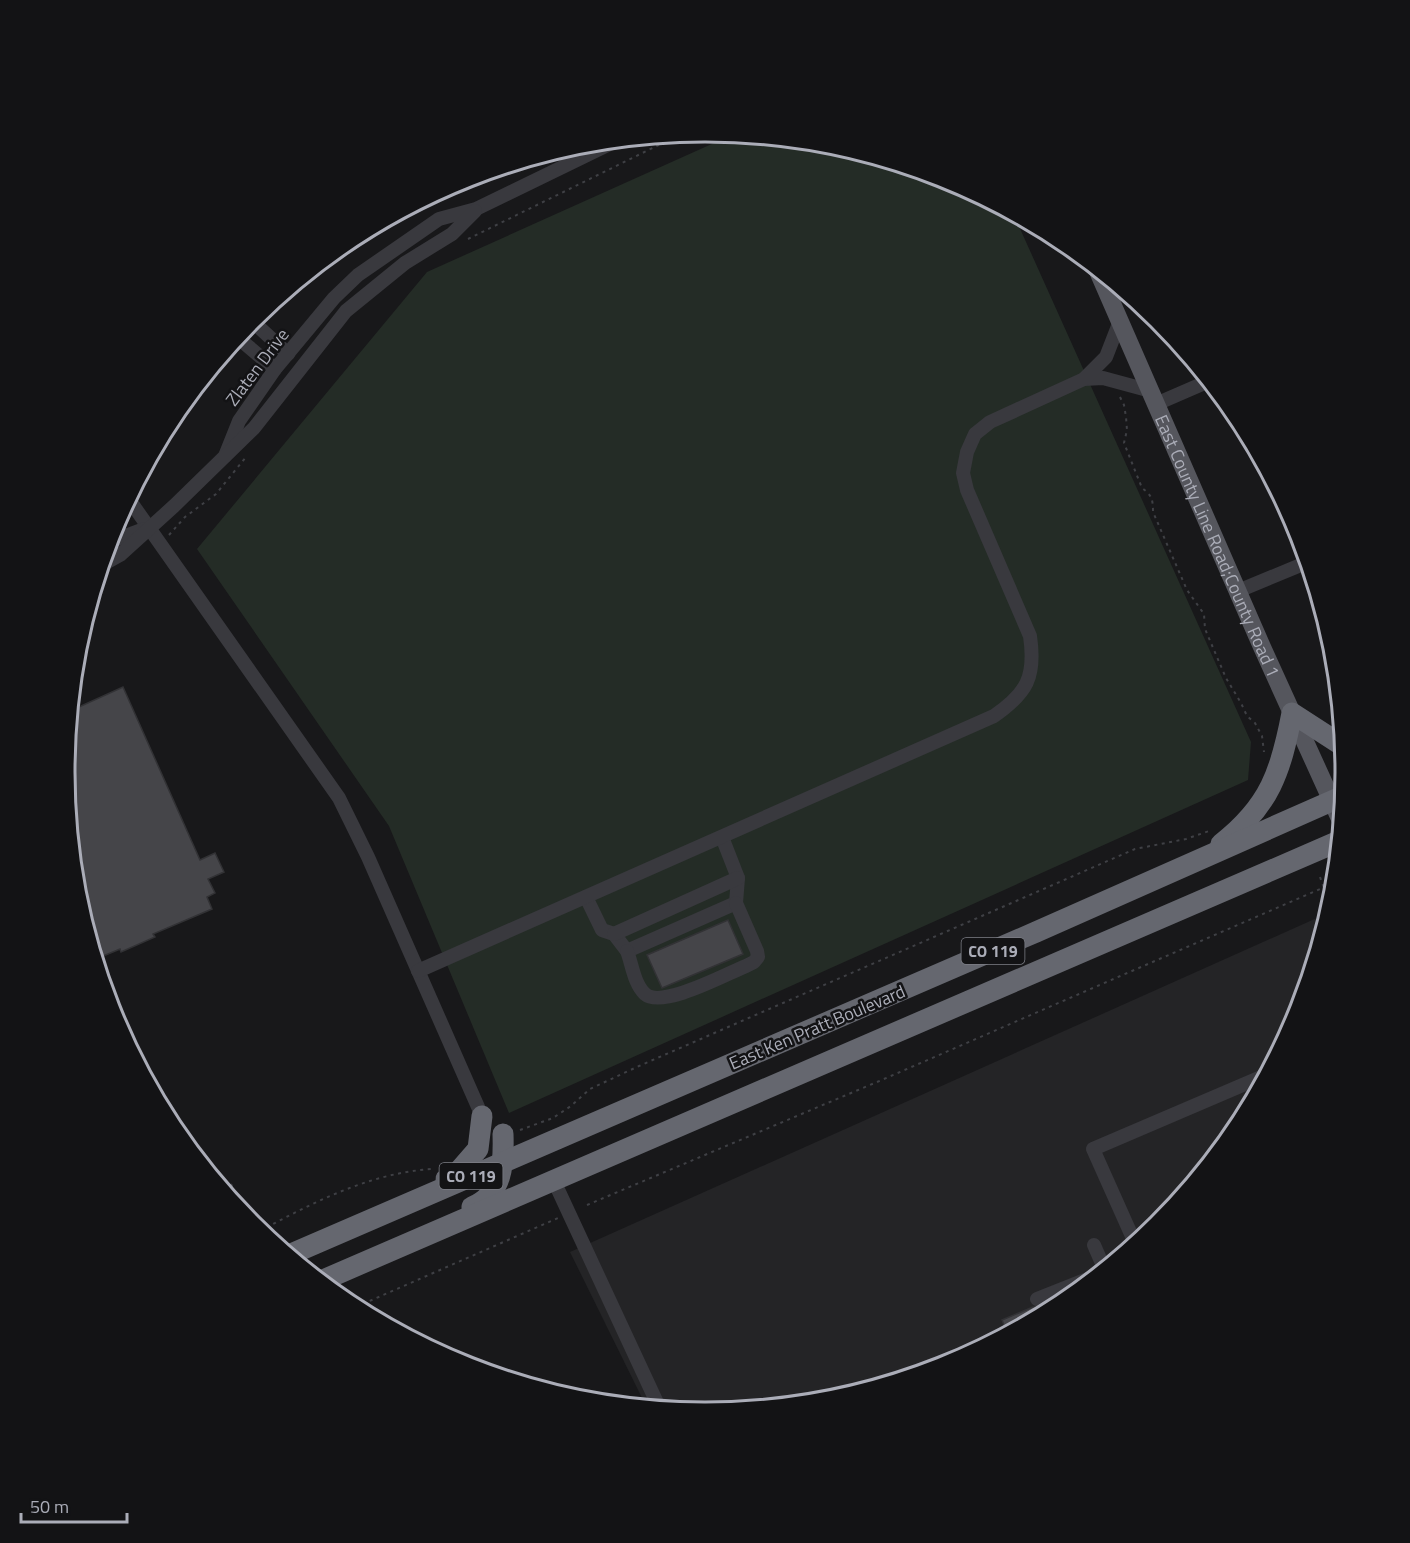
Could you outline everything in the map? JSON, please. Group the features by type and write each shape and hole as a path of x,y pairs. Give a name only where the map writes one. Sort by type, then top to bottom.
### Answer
{"highway":[{"path":"1199,860 1228,838 1256,811 1271,788 1284,753 1292,713 1334,740"},
{"name":"East Ken Pratt Boulevard","path":"297,1251 1334,800"},
{"name":"East Ken Pratt Boulevard","path":"330,1277 1331,844"},
{"path":"341,1232 458,1173 478,1149 482,1116 523,1137 653,1097"},
{"path":"323,1272 486,1200 493,1192 504,1162 511,1132"}],"main road":[{"name":"East County Line Road;County Road 1","path":"1104,284 1292,713 1334,794"}],"street":[{"name":"Zlaten Drive","path":"225,456 239,421 275,369 334,298 358,275 439,219 476,209 584,154"},
{"name":"Zlaten Drive","path":"112,560 120,555 254,428 346,312 405,263 452,234 476,209"},
{"path":"418,970 994,716 1011,704 1024,690 1031,675 1033,656 1030,636 967,490 963,473 967,452 975,434 990,422 1084,379 1106,357 1120,321"},
{"path":"259,327 288,354"},
{"path":"244,343 275,369"},
{"path":"1084,379 1103,378 1153,397 1201,383"},
{"path":"134,506 339,798 368,856 482,1116"},
{"name":"Zlaten Drive","path":"120,538 149,528"},
{"path":"1238,591 1301,565"},
{"path":"614,933 627,951 637,983 646,995 656,999 671,997 754,962 758,957 757,951 736,903 738,878 722,837"},
{"path":"586,897 602,930 614,933 738,878"},
{"path":"627,951 736,903"},
{"path":"1131,1235 1093,1149 1255,1080"},
{"path":"554,1181 654,1399"},
{"path":"1094,1245 1101,1261"},
{"path":"1037,1299 1065,1288"}],"path":[{"path":"461,243 663,143"},
{"path":"1119,396 1124,405 1126,417 1127,430 1124,443 1142,488 1153,500 1154,512 1187,591 1204,614 1205,629 1226,678 1247,716 1255,723 1262,736 1265,758"},
{"path":"159,543 174,532 185,517 216,494 246,457"},
{"path":"511,1132 553,1118 590,1089 639,1066 1135,849 1186,839 1216,828"},
{"path":"1320,877 1324,889"},
{"path":"587,1205 1324,889"},
{"path":"270,1226 314,1202 349,1187 434,1169"},
{"path":"231,1184 234,1190"},
{"path":"367,1302 560,1217"}],"shaded area":[{"path":"716,142 787,147 868,163 946,189 1018,225 1251,742 1248,780 509,1113 389,826 197,549 427,272"},
{"path":"1318,918 1302,974 1287,1013 1251,1087 1229,1122 1179,1187 1120,1245 1089,1271 1020,1317 946,1354 868,1380 787,1396 705,1402 642,1398 570,1252"}],"building":[{"path":"123,687 200,860 215,853 224,872 208,879 215,893 207,897 212,909 153,934 155,937 121,952 120,949 103,956 96,935 80,854 75,772 78,707"},
{"path":"728,920 743,954 662,988 647,955"},
{"path":"1036,1307 1004,1326 1002,1320"}]}
